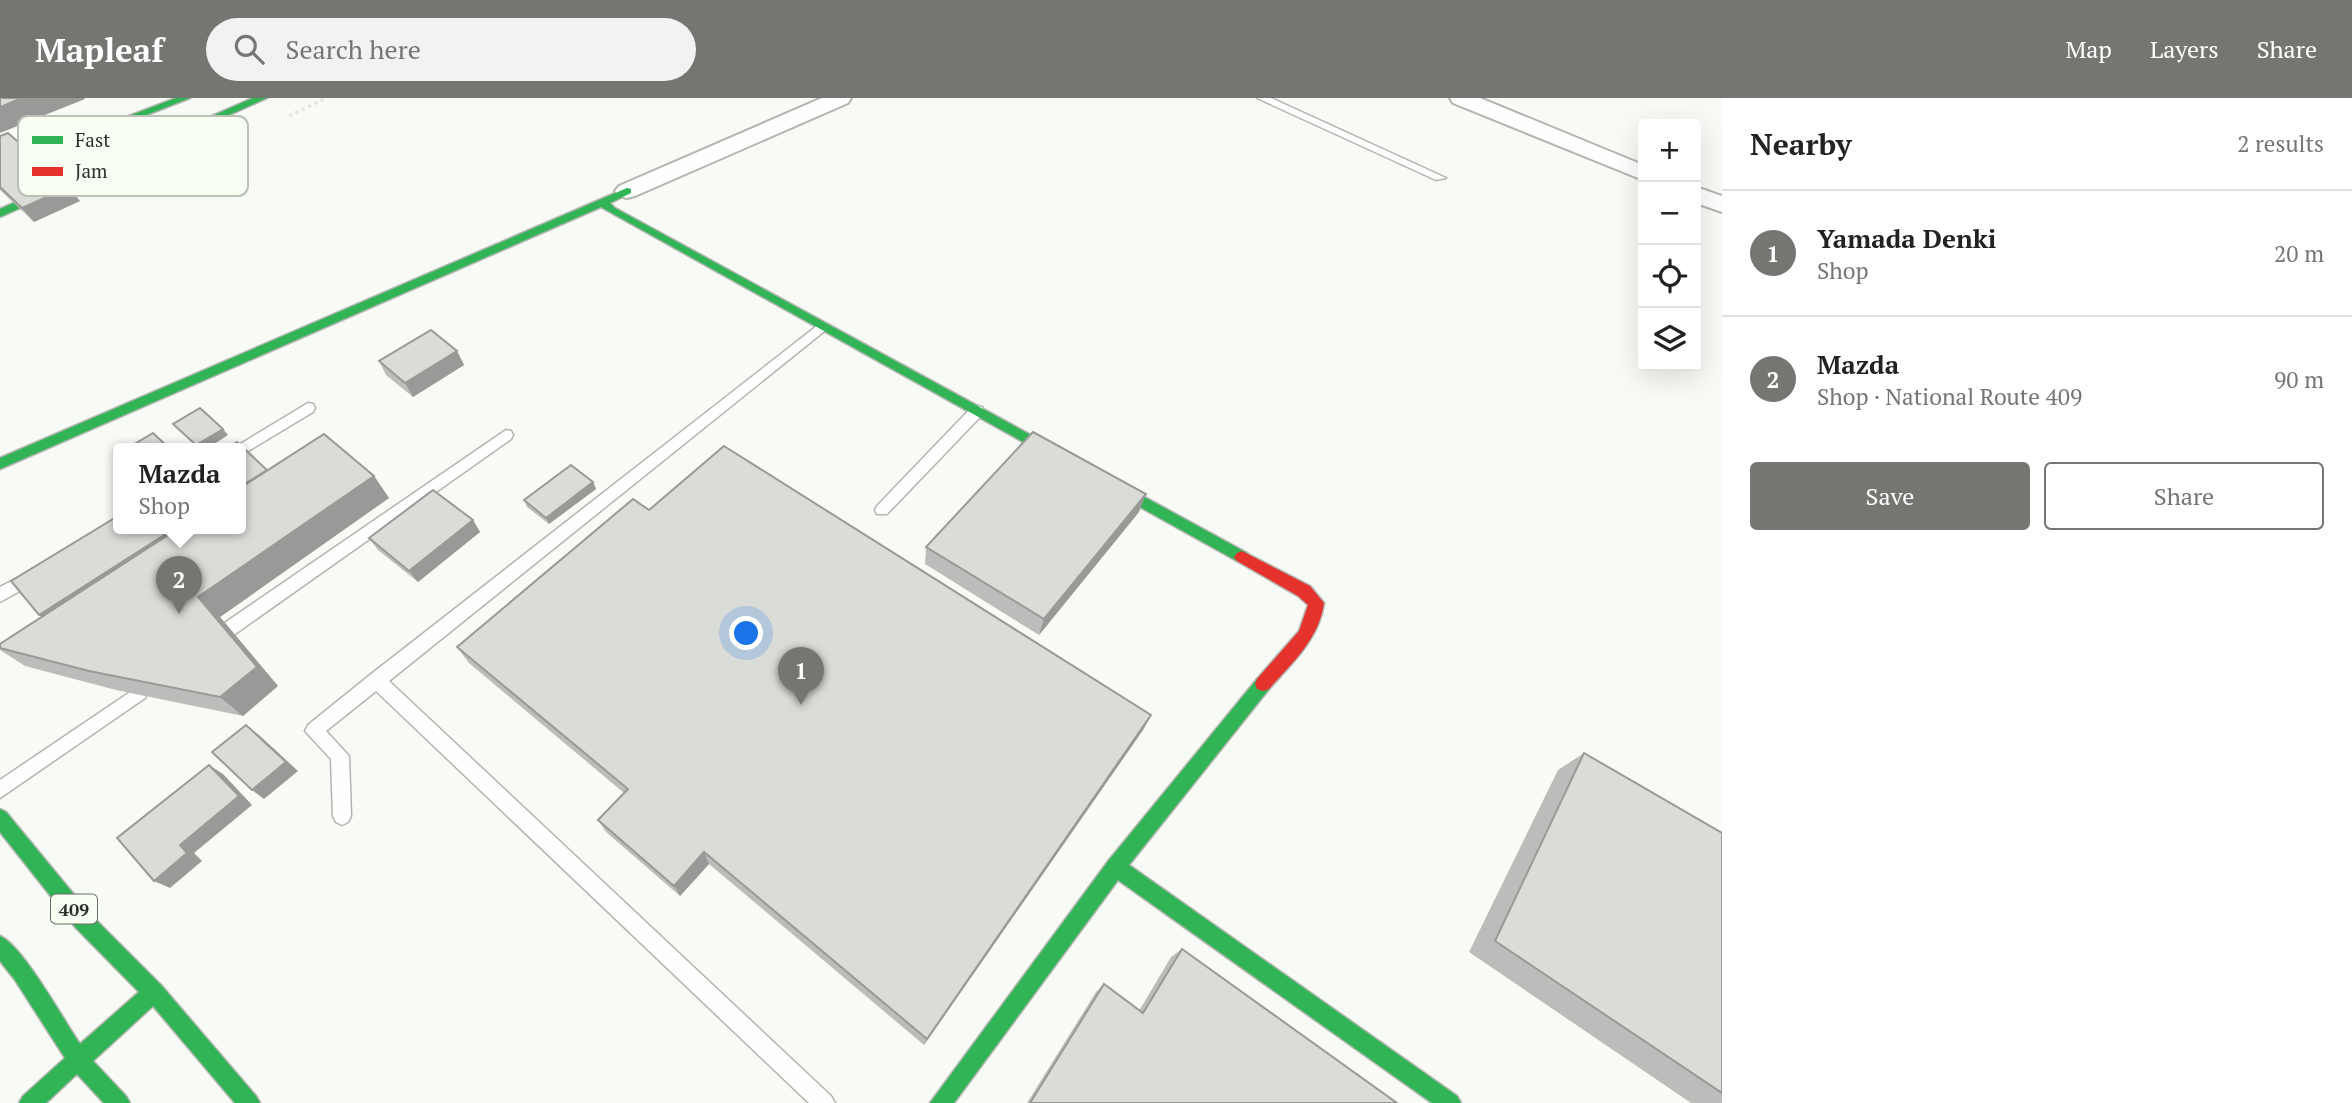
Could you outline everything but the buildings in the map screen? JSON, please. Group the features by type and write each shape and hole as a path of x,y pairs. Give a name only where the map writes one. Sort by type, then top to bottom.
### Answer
{"main road":[{"path":"138,116 185,98"},
{"path":"221,116 262,98"},
{"path":"0,169 18,162"},
{"path":"0,464 627,191"},
{"path":"0,213 39,196"},
{"path":"602,202 611,210 1295,586 1316,603 1316,616 1308,629 1116,867 941,1103"},
{"name":"409","path":"0,818 83,920 154,992 249,1103"},
{"path":"1116,867 1450,1103"},
{"path":"0,946 22,973 78,1060 119,1103"},
{"path":"30,1103 154,992"}],"street":[{"path":"627,191 839,98"},
{"path":"1461,98 1638,171"},
{"path":"1701,196 1722,205"}],"lane":[{"path":"1262,98 1440,178"},
{"path":"342,816 340,756 314,731 822,326"},
{"path":"246,445 308,408"},
{"path":"882,510 977,411"},
{"path":"229,629 506,435"},
{"path":"0,595 47,567"},
{"path":"376,680 824,1103"},
{"path":"0,790 138,693"}],"traffic: fast":[{"path":"138,116 185,98"},
{"path":"221,116 262,98"},
{"path":"0,169 18,162"},
{"path":"0,464 627,191"},
{"path":"0,213 39,196"},
{"path":"602,202 611,210 1242,557"},
{"path":"941,1103 1116,867 1263,684"},
{"path":"0,818 83,921 154,992 249,1103"},
{"path":"1116,867 1450,1103"},
{"path":"0,946 22,973 78,1060 119,1103"},
{"path":"30,1103 154,992"}],"traffic: jam":[{"path":"1242,557 1304,591 1316,603 1315,614 1304,636 1263,684"}],"place":[{"name":"Mazda","path":"179,614"},
{"name":"Yamada Denki","path":"801,705"}]}
